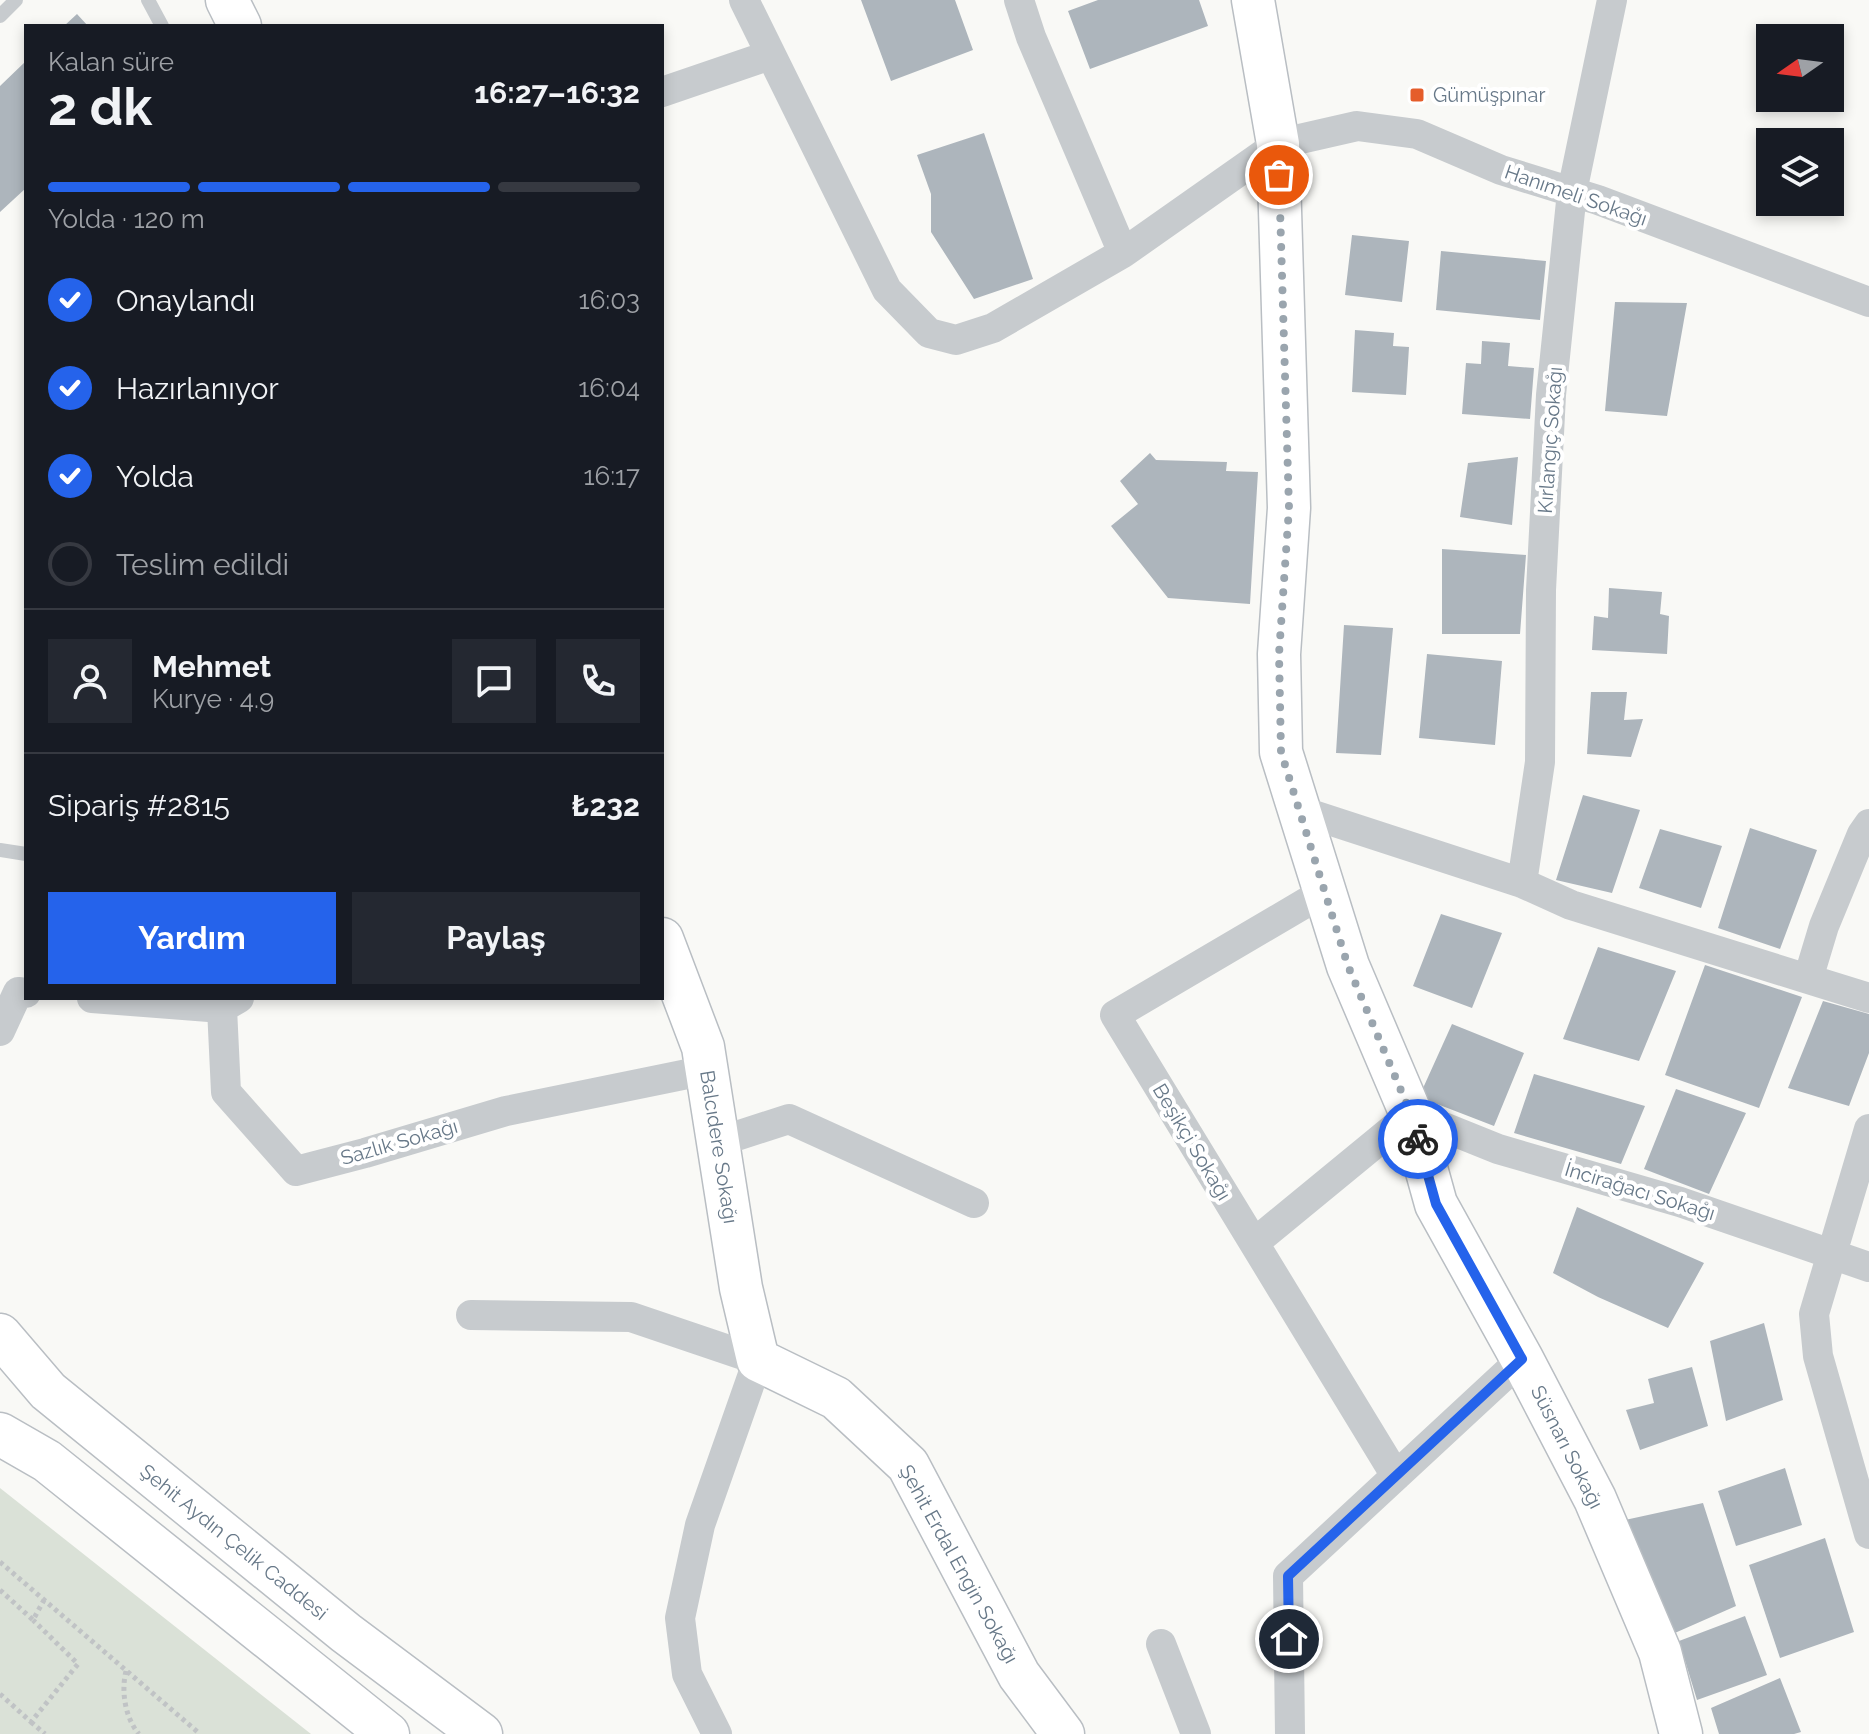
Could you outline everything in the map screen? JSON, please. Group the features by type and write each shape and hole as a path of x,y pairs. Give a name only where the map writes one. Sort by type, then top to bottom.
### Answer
{"street":[{"path":"227,0 239,24"},
{"path":"744,0 887,290 929,333 956,340 993,328 1123,253 1278,144"},
{"path":"1019,0 1031,37 1123,253"},
{"name":"Süsnarı Sokağı","path":"1253,0 1278,144 1289,508 1279,654 1281,752 1348,966 1411,1114 1436,1204 1595,1499 1660,1652 1681,1734"},
{"name":"Kırlangıç Sokağı","path":"1522,883 1540,762 1541,590 1551,395 1572,192 1612,0"},
{"path":"664,91 770,55"},
{"name":"Hanımeli Sokağı","path":"1278,144 1357,126 1417,134 1501,170 1572,192 1869,302"},
{"path":"1298,810 1522,883 1571,905 1869,998"},
{"path":"1808,979 1824,926 1869,824"},
{"name":"Beşikçi Sokağı","path":"1324,892 1115,1015 1396,1476"},
{"name":"Balcıdere Sokağı","path":"664,944 703,1047 741,1288 758,1360"},
{"path":"0,1031 22,992"},
{"path":"148,1000 231,1003"},
{"name":"Sazlık Sokağı","path":"231,1003 226,1092 296,1171 506,1111 707,1070"},
{"path":"1254,1243 1411,1114"},
{"name":"İncirağacı Sokağı","path":"1411,1114 1498,1149 1680,1202 1869,1267"},
{"path":"718,1142 789,1119 974,1203"},
{"path":"1869,1129 1814,1314 1818,1356 1869,1534"},
{"path":"471,1315 631,1317 758,1360 700,1525 680,1618 687,1674 717,1734"},
{"name":"Şehit Aydın Çelik Caddesi","path":"0,1335 48,1391 346,1633 481,1734"},
{"path":"1290,1734 1288,1576 1522,1359"},
{"name":"Şehit Erdal Engin Sokağı","path":"758,1360 836,1398 908,1465 1019,1675 1063,1734"},
{"path":"0,1434 47,1461 388,1734"},
{"path":"1161,1644 1196,1734"}],"lane":[{"path":"0,16 16,0"},
{"path":"148,0 161,24"},
{"path":"0,850 24,854"}],"path":[{"path":"0,1562 200,1734"},
{"path":"0,1590 78,1664 31,1722"},
{"path":"33,1620 44,1600"},
{"path":"126,1670 122,1687 133,1727 139,1734"},
{"path":"0,1694 45,1734"}],"shaded area":[{"path":"0,1488 311,1734 0,1734"}],"building":[{"path":"861,0 955,0 973,50 891,81"},
{"path":"1098,0 1199,0 1208,26 1090,69 1068,11"},
{"path":"77,14 86,24 66,24"},
{"path":"24,63 24,190 0,212 0,86"},
{"path":"984,133 1033,279 974,299 931,232 931,194 917,155"},
{"path":"1352,235 1409,241 1402,302 1345,295"},
{"path":"1441,251 1546,261 1540,320 1436,310"},
{"path":"1615,302 1687,303 1667,416 1605,411"},
{"path":"1355,330 1394,333 1393,346 1409,347 1406,395 1352,392"},
{"path":"1482,341 1510,343 1508,366 1534,368 1530,419 1462,414 1466,363 1481,364"},
{"path":"1150,453 1156,460 1227,462 1226,471 1258,472 1250,604 1168,598 1111,526 1138,504 1120,481"},
{"path":"1518,457 1512,525 1460,517 1468,463"},
{"path":"1442,549 1526,555 1520,634 1442,634"},
{"path":"1609,588 1662,592 1660,614 1669,616 1667,654 1592,650 1594,616 1608,618"},
{"path":"1344,625 1393,628 1381,755 1336,753"},
{"path":"1427,654 1502,661 1495,745 1419,738"},
{"path":"1591,692 1627,692 1624,720 1643,719 1631,757 1587,754"},
{"path":"1583,795 1640,810 1612,893 1556,880"},
{"path":"1750,828 1817,850 1780,949 1718,928"},
{"path":"1660,829 1722,846 1701,908 1639,888"},
{"path":"1441,914 1502,933 1472,1008 1413,986"},
{"path":"1598,947 1676,971 1639,1061 1563,1039"},
{"path":"1705,965 1802,997 1759,1108 1665,1075"},
{"path":"1823,1001 1869,1014 1869,1053 1849,1106 1788,1088"},
{"path":"1452,1024 1524,1053 1494,1126 1419,1097"},
{"path":"1534,1074 1645,1106 1621,1164 1514,1133"},
{"path":"1676,1089 1746,1113 1709,1194 1644,1169"},
{"path":"1577,1207 1704,1263 1668,1328 1553,1273"},
{"path":"1764,1323 1783,1400 1726,1421 1710,1341"},
{"path":"1692,1367 1708,1426 1640,1450 1626,1410 1654,1403 1648,1379"},
{"path":"1785,1468 1802,1525 1736,1546 1718,1491"},
{"path":"1703,1503 1736,1606 1668,1636 1625,1520"},
{"path":"1825,1538 1854,1632 1780,1658 1749,1565"},
{"path":"1745,1616 1767,1675 1697,1700 1679,1641"},
{"path":"1780,1678 1801,1732 1719,1734 1711,1708"}],"way so far":[{"path":"1279,175 1289,508 1279,654 1281,752 1348,966 1411,1114 1418,1139"}],"place":[{"name":"Gümüşpınar","path":"1417,95"}],"route":[{"path":"1289,1639 1288,1576 1522,1359 1436,1204 1418,1139"}]}
